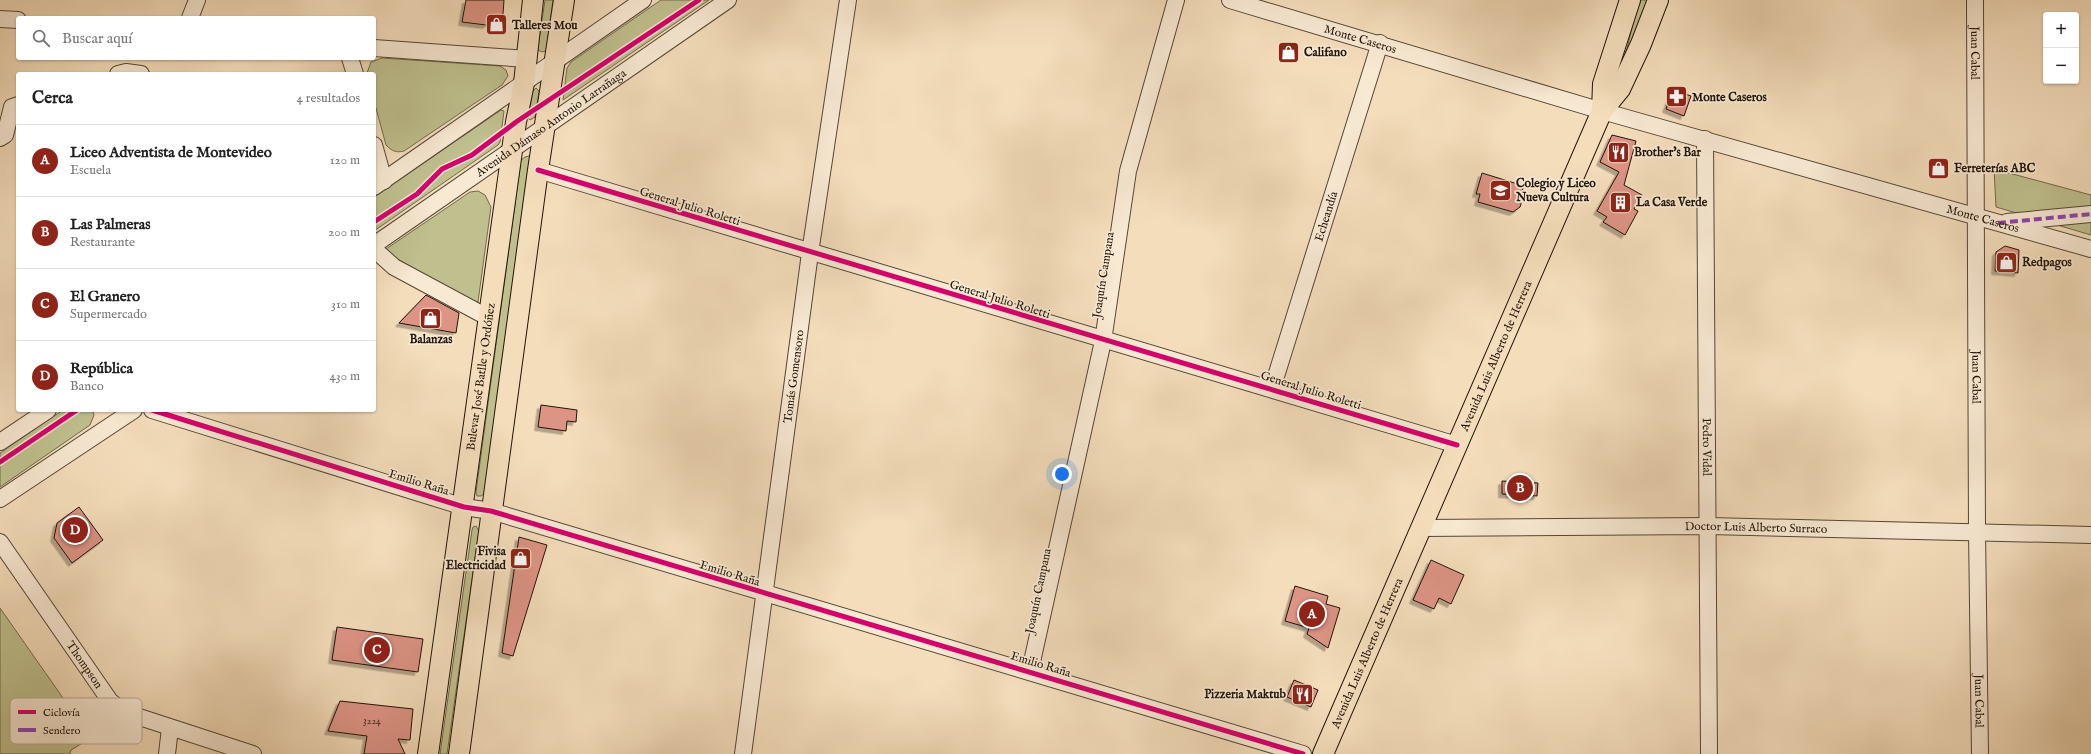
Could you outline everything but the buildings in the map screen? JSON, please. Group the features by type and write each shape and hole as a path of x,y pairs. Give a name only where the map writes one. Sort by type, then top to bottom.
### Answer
{"main road":[{"name":"Bulevar José Batlle y Ordóñez","path":"428,754 464,507 512,150 524,82 533,0"},
{"path":"459,754 538,170 564,0"},
{"name":"Avenida Luis Alberto de Herrera","path":"1602,111 1603,84 1630,0"},
{"name":"Avenida Luis Alberto de Herrera","path":"1323,754 1602,111 1620,89 1641,44 1658,0"}],"street":[{"path":"191,16 197,0"},
{"path":"376,161 379,184 643,0"},
{"name":"Avenida Dámaso Antonio Larrañaga","path":"376,244 728,0"},
{"name":"Tomás Gomensoro","path":"743,754 810,253 848,0"},
{"name":"Joaquín Campana","path":"1030,672 1103,340 1128,171 1176,0"},
{"name":"Monte Caseros","path":"1230,0 1380,43 1602,111 2091,249"},
{"name":"Juan Cabal","path":"1974,0 1977,531 1980,754"},
{"path":"0,19 16,20"},
{"name":"Echeandía","path":"1272,389 1380,43"},
{"path":"376,48 527,59"},
{"path":"351,60 354,72"},
{"path":"0,138 5,135 12,107 16,106"},
{"name":"Pedro Vidal","path":"1705,139 1709,526 1709,754"},
{"name":"General Julio Roletti","path":"538,170 810,253 1457,445"},
{"path":"1998,223 2091,214"},
{"path":"376,252 394,267 489,318"},
{"path":"0,442 45,412"},
{"path":"0,500 131,412"},
{"name":"Emilio Raña","path":"158,412 464,507 491,512 1303,754"},
{"name":"Doctor Luis Alberto Surraco","path":"1420,528 1709,526 2091,534"},
{"name":"Thompson","path":"0,542 107,698"},
{"name":"Thompson","path":"142,718 252,754"},
{"path":"167,754 170,728"}],"green space":[{"path":"545,0 553,0 546,51 542,52 538,50 538,47"},
{"path":"661,0 709,0 563,100 567,68 571,62"},
{"path":"1639,0 1649,0 1624,60"},
{"path":"382,58 500,66 506,70 508,76 502,85 404,151 396,152 386,145 376,108 376,72 367,72 371,62"},
{"path":"536,88 539,91 535,117 530,120 528,118 533,91"},
{"path":"501,110 504,111 500,142 498,145 376,230 376,196"},
{"path":"529,156 531,159 485,493 481,496 477,496 476,492 521,160"},
{"path":"1994,169 2091,195 2091,235 1996,207"},
{"path":"478,191 485,195 491,207 478,302 469,301 394,257 386,249 470,192"},
{"path":"60,412 93,412 94,415 90,425 0,487 0,453"},
{"path":"476,526 479,531 447,754 440,754 472,530 473,527"},
{"path":"0,608 63,698 10,698 10,744 81,744 71,750 70,754 0,754"}],"marked path":[{"path":"1998,223 2091,214"}],"cycle path":[{"path":"376,221 417,194 442,169 472,155 516,122 699,0"},
{"path":"538,170 1457,445"},
{"path":"0,462 74,412"},
{"path":"158,412 464,507 491,511 1303,754"}],"place":[{"name":"Talleres Mou","path":"497,25"},
{"name":"Califano","path":"1288,52"},
{"name":"Monte Caseros","path":"1676,97"},
{"name":"Brother's Bar","path":"1619,152"},
{"name":"Ferreterías ABC","path":"1938,168"},
{"name":"Colegio y Liceo Nueva Cultura","path":"1500,190"},
{"name":"La Casa Verde","path":"1620,202"},
{"name":"Redpagos","path":"2007,262"},
{"name":"Balanzas","path":"431,318"},
{"name":"Las Palmeras","path":"1520,488"},
{"name":"República","path":"75,530"},
{"name":"Fivisa Electricidad","path":"521,558"},
{"name":"Liceo Adventista de Montevideo","path":"1312,614"},
{"name":"El Granero","path":"377,650"},
{"name":"Pizzeria Maktub","path":"1302,694"}]}
